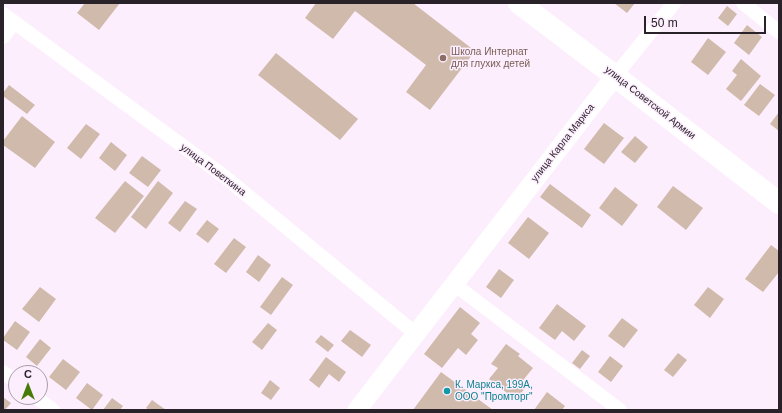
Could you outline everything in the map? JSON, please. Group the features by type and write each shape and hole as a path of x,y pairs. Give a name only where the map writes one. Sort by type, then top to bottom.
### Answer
{"main road":[{"name":"улица Советской Армии","path":"519,3 779,203"}],"street":[{"name":"улица Карла Маркса","path":"357,410 615,76 674,3"},
{"path":"743,3 779,32"},
{"path":"3,37 8,19"},
{"name":"улица Поветкина","path":"8,19 225,177 416,334"},
{"path":"454,284 620,410"}],"building":[{"path":"85,3 120,3 99,30 77,13"},
{"name":"Школа Интернат для глухих детей","path":"316,3 413,3 475,51 430,110 406,92 426,65 355,11 333,39 305,18"},
{"path":"614,3 635,3 627,13"},
{"path":"727,6 737,14 728,26 718,18"},
{"path":"747,25 762,37 749,55 734,43"},
{"path":"708,38 726,52 708,75 691,62"},
{"path":"276,53 358,119 340,140 258,75"},
{"path":"741,59 761,76 741,101 726,89 737,75 732,71"},
{"path":"760,84 775,95 759,116 744,105"},
{"path":"9,85 35,105 27,114 3,96 3,93"},
{"path":"779,112 779,131 770,124"},
{"path":"22,116 55,142 35,168 3,145 3,141"},
{"path":"604,123 624,138 604,164 584,149"},
{"path":"86,124 100,134 81,159 67,148"},
{"path":"635,136 648,147 635,163 621,152"},
{"path":"111,142 127,155 115,171 99,158"},
{"path":"142,156 161,170 148,187 129,173"},
{"path":"125,181 144,196 115,233 95,218"},
{"path":"158,181 173,193 146,229 131,217"},
{"path":"550,184 591,215 582,228 540,197"},
{"path":"673,186 703,208 686,230 657,207"},
{"path":"615,187 638,205 622,226 599,208"},
{"path":"185,201 197,209 180,232 168,223"},
{"path":"528,217 549,233 529,259 508,243"},
{"path":"207,220 219,229 208,243 196,234"},
{"path":"234,238 246,247 226,273 214,264"},
{"path":"771,245 779,251 779,272 763,292 745,279"},
{"path":"258,255 271,265 259,282 246,272"},
{"path":"499,269 514,280 501,298 486,287"},
{"path":"282,277 293,285 271,315 260,307"},
{"path":"40,287 56,299 39,322 22,309"},
{"path":"708,287 724,299 710,318 694,305"},
{"path":"557,304 586,326 574,341 562,331 555,340 539,328"},
{"path":"460,307 480,323 471,334 478,340 466,355 458,348 442,368 424,354"},
{"path":"622,318 638,330 624,348 608,336"},
{"path":"15,321 30,332 17,350 3,340"},
{"path":"268,323 277,330 262,350 252,342"},
{"path":"350,330 371,345 362,357 341,341"},
{"path":"321,335 334,345 328,352 315,342"},
{"path":"40,339 51,348 38,365 26,357"},
{"path":"506,344 520,354 518,356 533,368 520,384 525,388 516,400 489,379 498,368 491,364"},
{"path":"582,350 590,356 580,369 572,363"},
{"path":"678,353 687,360 673,377 664,370"},
{"path":"610,356 623,366 611,382 598,372"},
{"path":"326,357 346,372 339,382 329,374 319,388 309,380"},
{"path":"63,359 80,372 66,390 49,377"},
{"name":"К. Маркса, 199А, ООО \"Промторг\"","path":"441,372 493,410 413,410"},
{"path":"270,380 280,388 271,400 261,393"},
{"path":"87,383 103,395 92,410 76,398"},
{"path":"547,392 565,406 562,410 534,410"},
{"path":"3,397 8,401 8,405 9,405 5,410 3,410"},
{"path":"112,398 123,406 120,410 103,410"},
{"path":"152,400 166,410 149,410 146,408"}],"place":[{"name":"Школа Интернат для глухих детей","path":"443,58"},
{"name":"К. Маркса, 199А, ООО \"Промторг\"","path":"447,391"}]}
